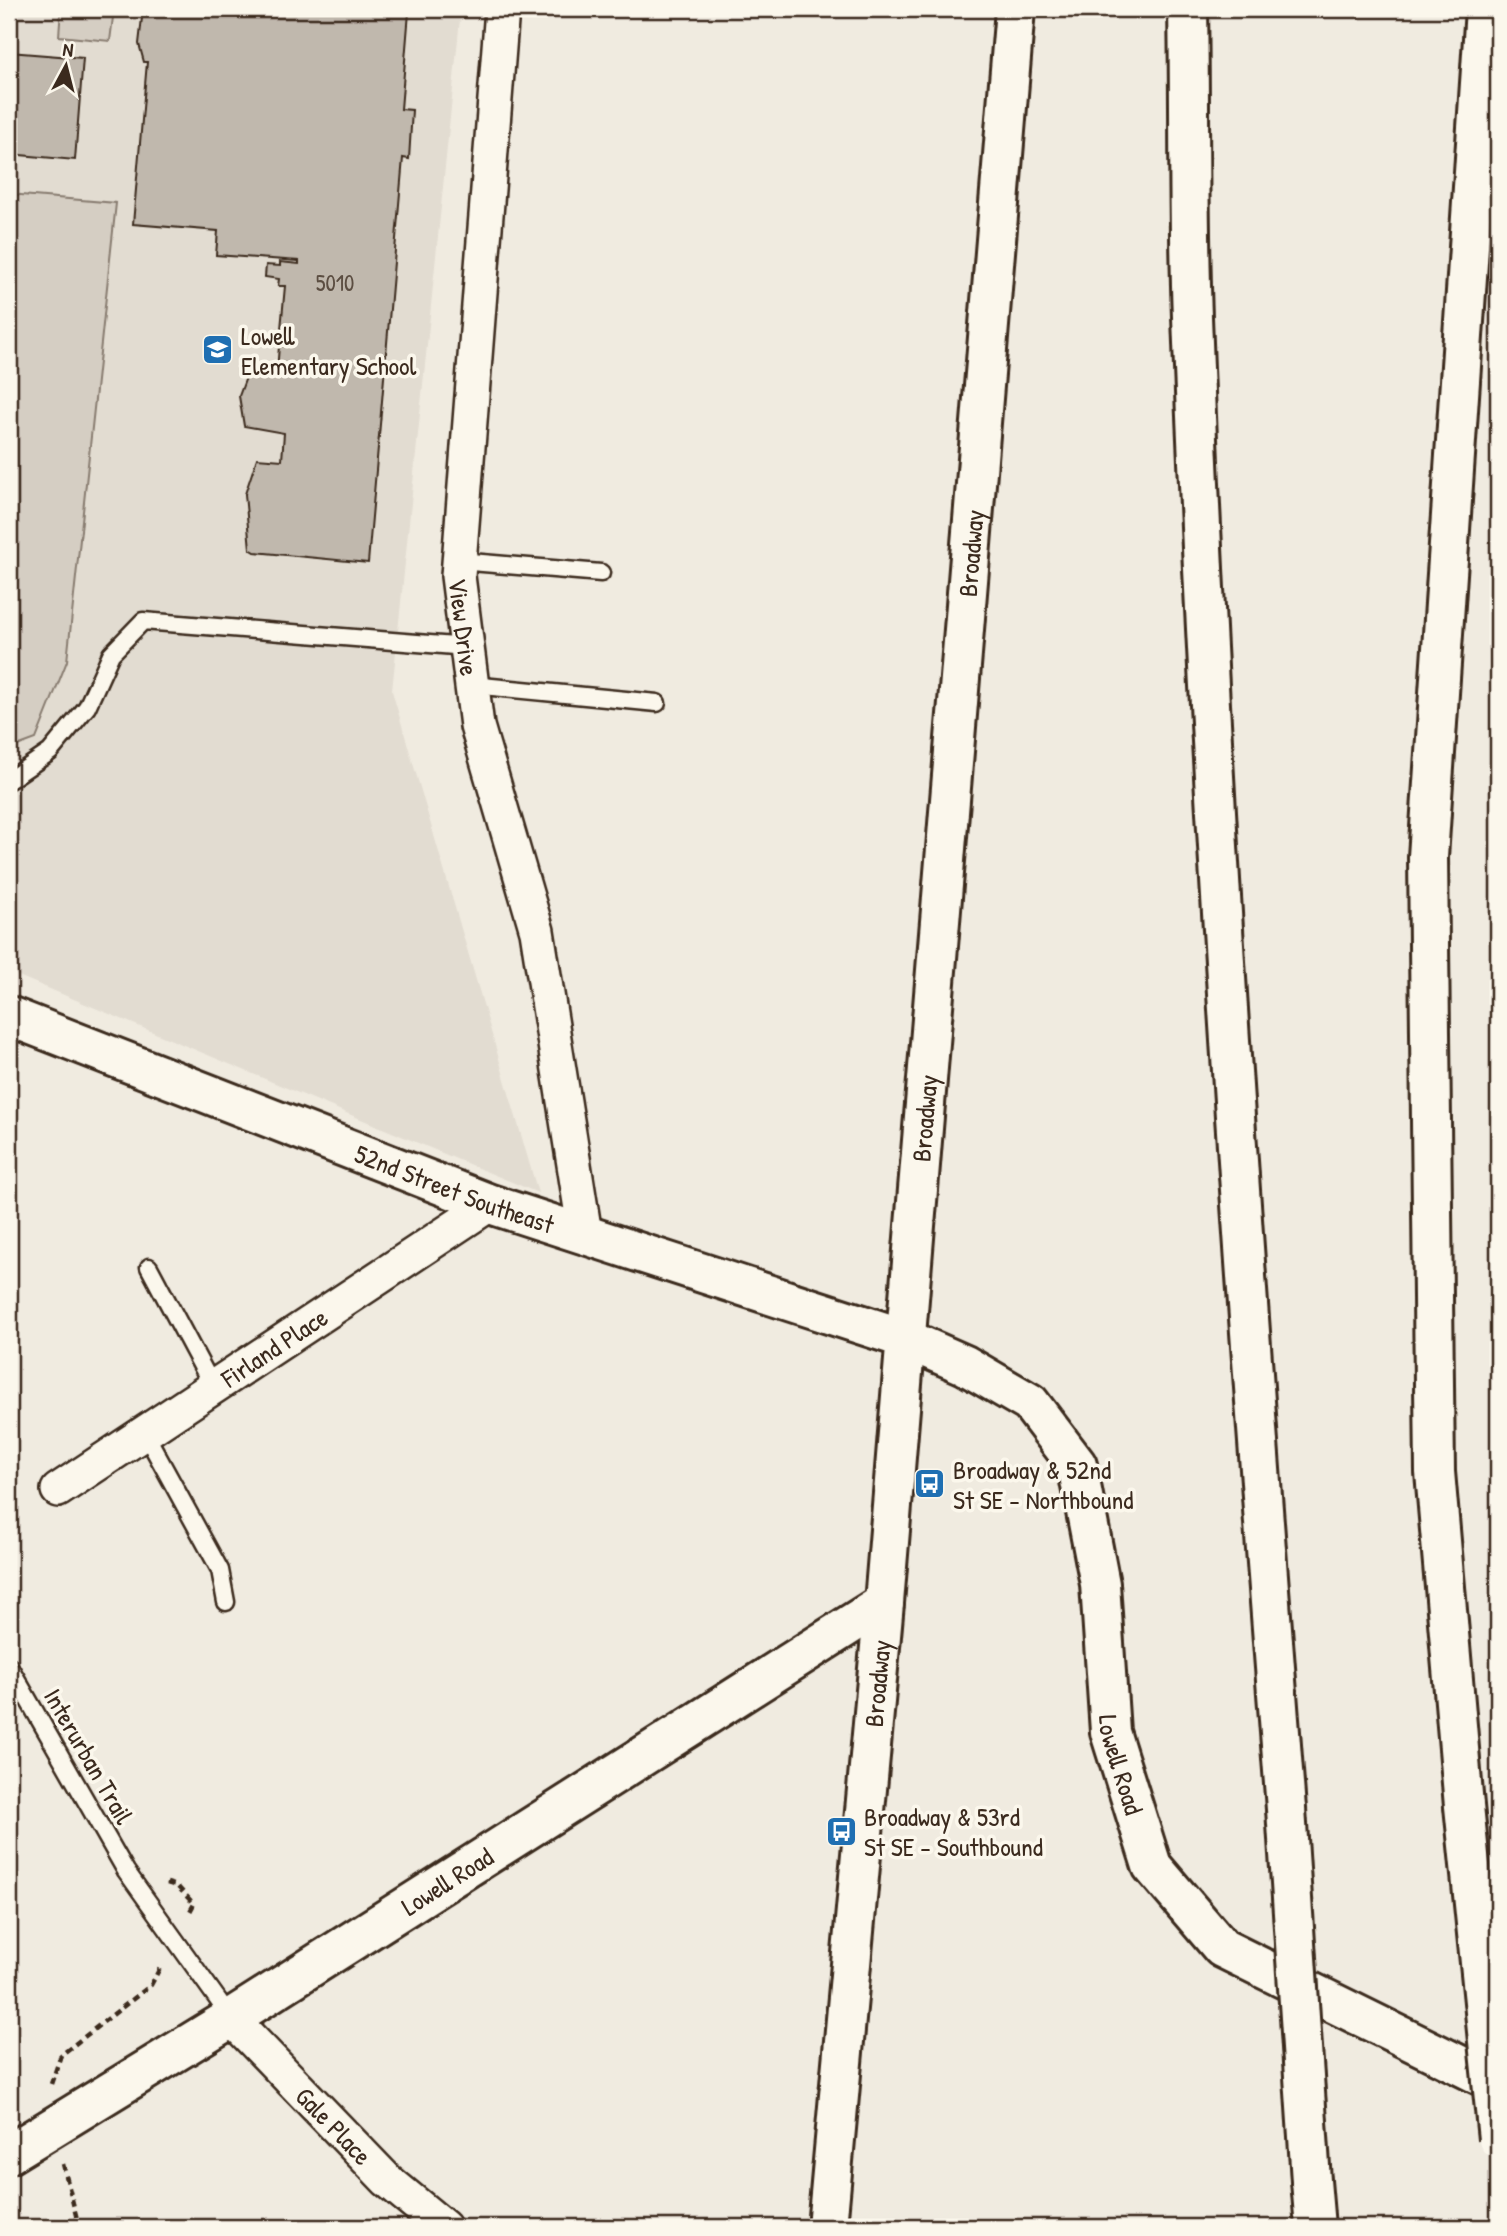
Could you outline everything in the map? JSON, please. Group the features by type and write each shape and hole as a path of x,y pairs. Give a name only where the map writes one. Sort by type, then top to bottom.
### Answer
{"main road":[{"name":"Broadway","path":"827,2227 884,1603 1015,9"},
{"path":"1188,9 1192,314 1218,846 1257,1447 1315,2227"},
{"path":"1485,9 1428,857 1435,1472 1464,1806 1498,2139"},
{"name":"52nd Street Southeast","path":"9,1016 490,1204 906,1339"},
{"name":"Lowell Road","path":"906,1339 965,1365 1030,1403 1077,1465 1100,1584 1110,1732 1152,1866 1222,1948 1498,2084"},
{"name":"Lowell Road","path":"9,2154 231,2018 884,1603"}],"street":[{"name":"View Drive","path":"502,9 459,561 477,726 537,931 585,1234"},
{"name":"Firland Place","path":"58,1490 490,1204"},
{"name":"Gale Place","path":"231,2018 387,2180 444,2227"}],"lane":[{"path":"459,561 601,573"},
{"path":"9,780 50,752 87,707 111,654 143,621 467,647"},
{"path":"472,685 657,703"},
{"path":"149,1267 213,1387"},
{"path":"145,1433 220,1570 226,1602"},
{"name":"Interurban Trail","path":"9,1666 126,1871 231,2018"}],"path":[{"path":"48,2092 61,2056 151,1985 194,1903 177,1886 126,1871"},
{"path":"61,2157 79,2227"}],"shaded area":[{"name":"Lowell Elementary School","path":"9,9 461,9 392,691 538,1193 9,972"},
{"path":"61,9 114,9 110,41 59,36"},
{"path":"9,194 116,203 67,661 36,739 9,749"}],"building":[{"name":"Lowell Elementary School","path":"143,9 420,9 420,13 409,12 401,109 412,110 409,159 403,158 368,563 255,552 250,549 245,494 257,458 282,460 284,433 244,426 239,396 248,372 253,372 254,369 277,371 279,346 285,346 286,330 281,329 285,286 278,286 279,279 265,277 266,265 280,266 280,262 299,264 299,261 216,255 218,231 133,224 147,62 144,62 139,44"},
{"path":"9,52 83,58 75,160 9,154"}],"place":[{"name":"Lowell Elementary School","path":"218,350"},
{"name":"Broadway & 52nd St SE - Northbound","path":"930,1484"},
{"name":"Broadway & 53rd St SE - Southbound","path":"841,1831"}]}
